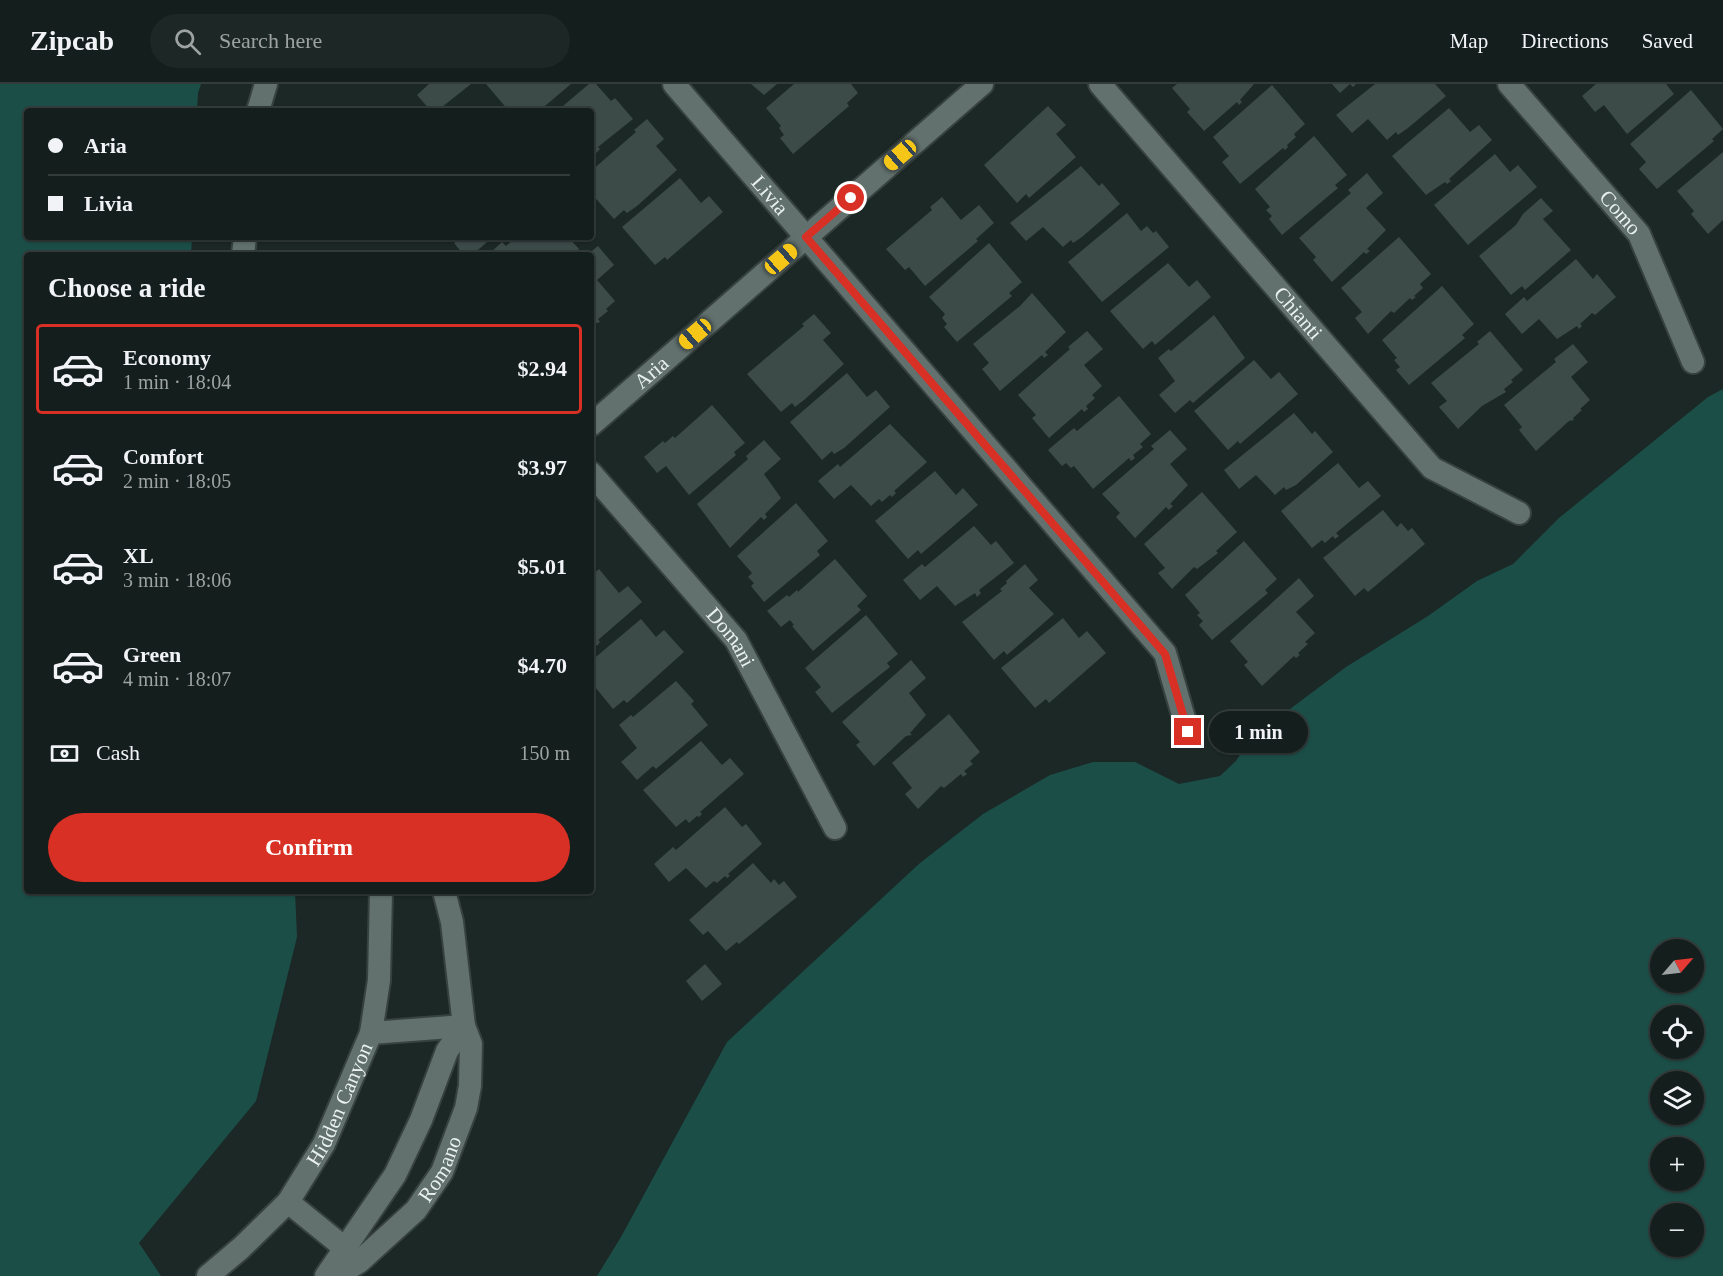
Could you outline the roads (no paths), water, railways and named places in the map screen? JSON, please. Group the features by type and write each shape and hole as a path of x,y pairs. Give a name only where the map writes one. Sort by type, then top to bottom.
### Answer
{"street":[{"path":"259,108 266,84"},
{"name":"Livia","path":"674,84 1165,654 1188,732"},
{"name":"Aria","path":"594,422 982,84"},
{"name":"Chianti","path":"1100,84 1432,468 1520,513"},
{"name":"Como","path":"1509,84 1639,234 1693,362"},
{"name":"Domani","path":"594,476 736,640 835,828"},
{"name":"Hidden Canyon","path":"208,1276 288,1202 324,1144 371,1033 379,980 381,894"},
{"name":"Romano","path":"336,1276 359,1262 416,1210 442,1172 460,1127 470,1086 471,1044 464,1026 452,922 445,894"},
{"path":"371,1033 464,1026"},
{"name":"Romano","path":"326,1276 396,1175 421,1120 447,1051 464,1026"},
{"path":"288,1202 346,1248"}]}
